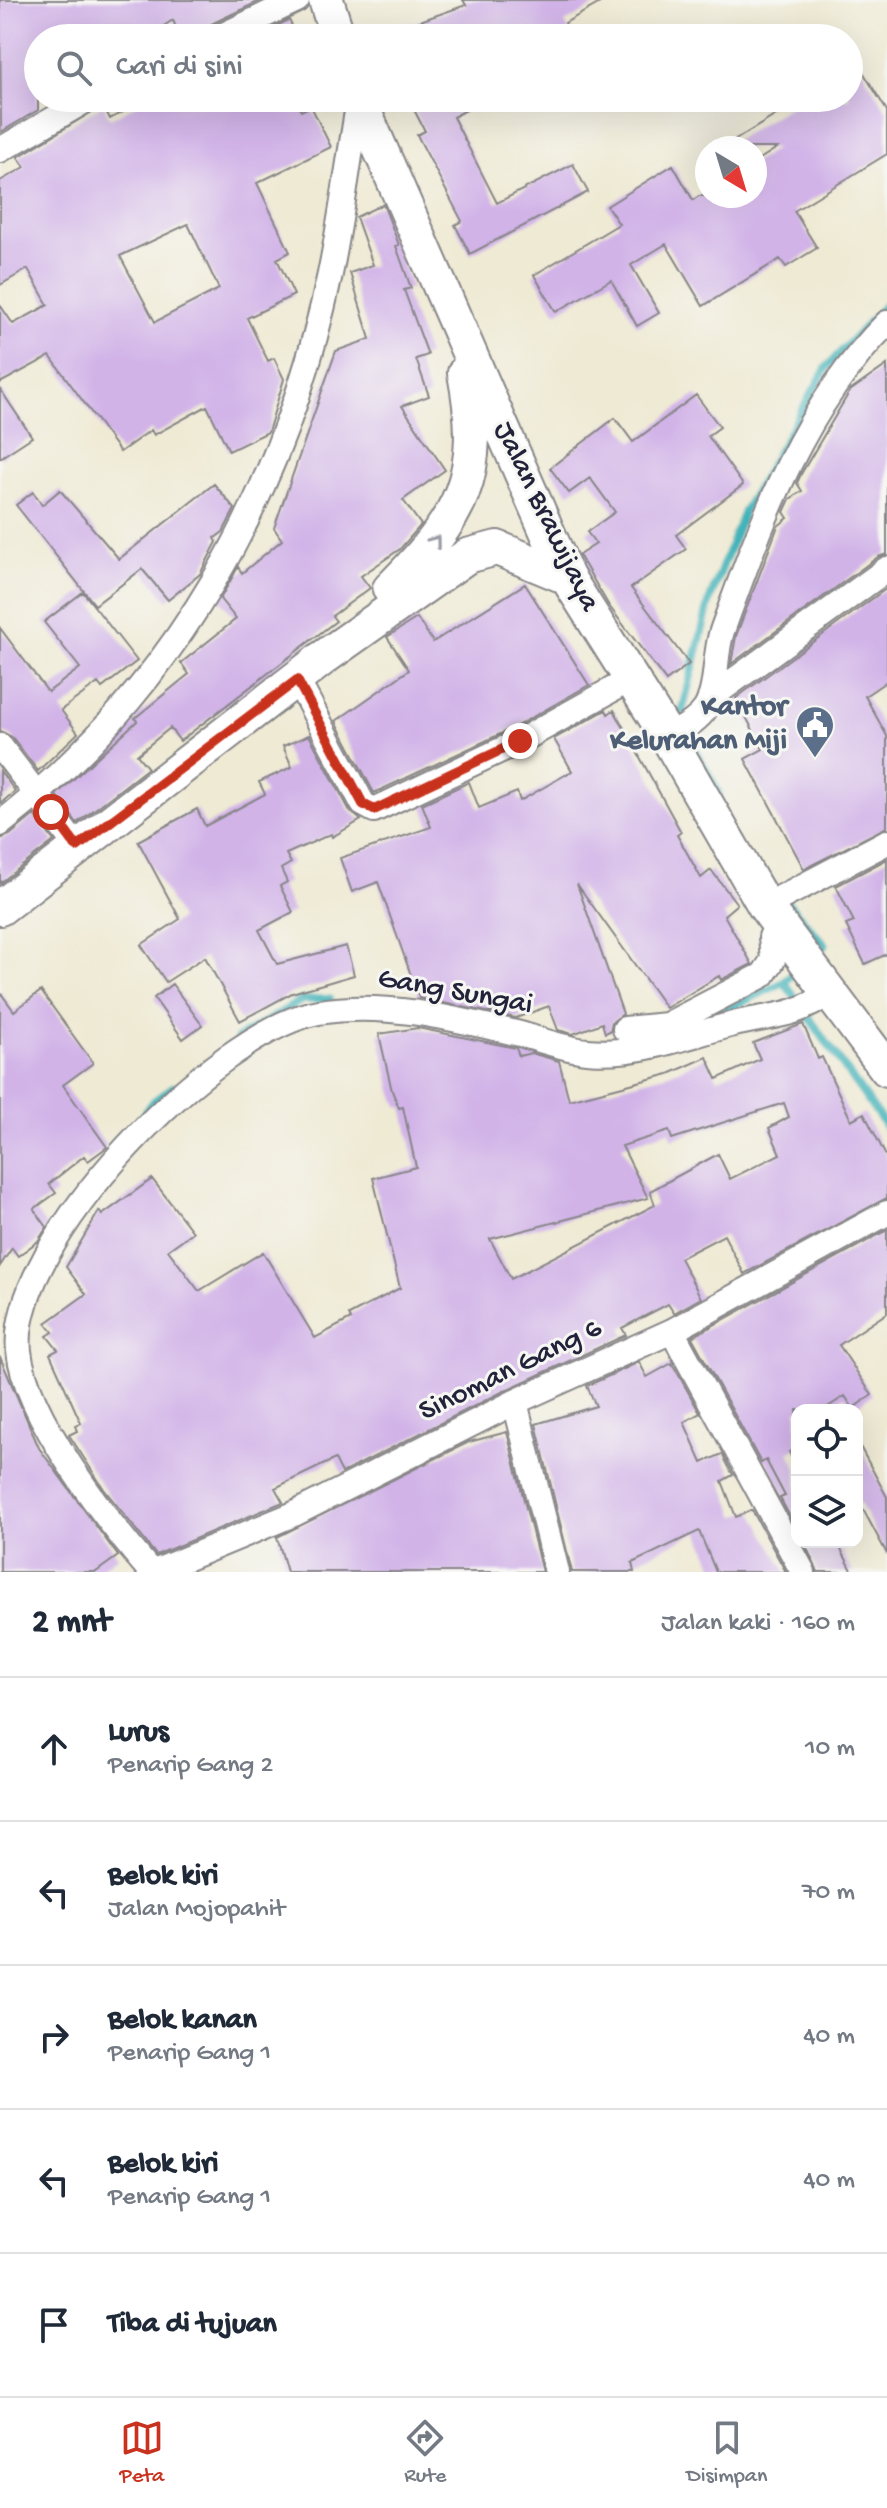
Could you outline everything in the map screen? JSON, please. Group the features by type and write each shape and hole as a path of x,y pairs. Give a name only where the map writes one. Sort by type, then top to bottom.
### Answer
{"main road":[{"path":"326,0 334,24"},
{"name":"Jalan Brawijaya","path":"364,112 567,577 618,686 682,728 815,999 887,1069"},
{"path":"0,908 77,847 303,691 323,658 427,552 463,494 473,456 473,414 454,317"},
{"path":"323,658 467,556 497,548 567,577"}],"street":[{"path":"246,24 297,0"},
{"path":"0,150 66,112"},
{"path":"0,824 38,795 112,723 180,638 250,520 295,398 330,275 356,112"},
{"path":"710,698 717,646 766,510 823,403 867,343 887,323"},
{"path":"682,728 710,698 887,569"},
{"path":"303,691 363,804 374,810 520,741 618,686"},
{"path":"0,746 77,847"},
{"path":"625,1029 667,1025 763,975 773,960 771,937 776,918 799,885 887,842"},
{"name":"Gang Sungai","path":"152,1572 104,1514 44,1424 20,1356 18,1329 22,1307 53,1248 84,1200 133,1138 195,1081 242,1045 289,1019 342,1009 383,1009 503,1030 585,1051 629,1051 742,1022 815,999"},
{"name":"Sinoman Gang 6","path":"152,1572 294,1514 515,1402 672,1331 887,1213"},
{"path":"672,1331 803,1572"},
{"path":"515,1402 557,1572"}],"building":[{"path":"0,0 262,0 211,24 175,24 173,20 167,24 24,24 24,112 35,112 1,132"},
{"path":"463,0 605,0 566,24 412,24 466,5"},
{"path":"863,72 887,111 887,154 794,211 817,248 786,267 780,259 703,306 666,244 631,265 659,313 637,326 611,280 556,312 534,275 619,224 607,206 673,165 693,200 695,199 695,208 767,208 767,154 777,148 767,148 767,136 742,136 781,112 863,112"},
{"path":"92,112 106,112 110,119 123,112 314,112 331,147 257,183 290,252 277,259 294,295 247,318 268,361 274,358 284,379 268,432 229,451 207,406 154,435 151,430 120,452 50,356 0,383 0,305 13,324 48,305 28,269 0,285 0,181 25,167 18,157","holes":["188,224 219,289 155,322 120,256"]},
{"path":"415,112 462,112 453,117 497,203 573,164 588,192 470,254 455,225 462,221 417,135 425,131"},
{"path":"383,204 411,288 404,290 428,355 416,359 429,396 402,406 445,470 403,500 421,525 400,549 361,576 370,588 332,616 336,621 180,741 170,728 137,755 148,768 77,823 56,795 137,721 135,718 189,674 181,663 236,619 220,599 238,567 242,573 282,540 274,528 336,351 370,339 350,273 373,265 356,217"},
{"path":"887,365 887,554 878,557 731,664 736,636 778,526 788,518 784,512 790,499 802,491 797,483 801,474 850,391"},
{"path":"0,389 32,437 0,458"},
{"path":"696,395 720,427 708,436 743,485 676,535 686,549 631,588 689,664 666,681 609,606 579,555 596,544 587,532 615,512 590,478 569,493 550,468 615,418 633,442"},
{"path":"214,484 235,509 223,532 215,538 217,542 200,574 168,600 142,569 95,605 16,505 33,492 42,505 60,490 119,559"},
{"path":"525,584 589,685 513,728 374,793 336,721 409,670 387,637 417,618 433,642"},
{"path":"887,588 887,681 865,696 887,736 887,827 804,869 745,759 763,749 736,698"},
{"path":"83,592 137,661 102,688 98,683 61,710 78,733 38,771 12,737 0,731 0,628 48,692 80,668 44,622"},
{"path":"606,710 608,714 614,710 681,832 677,835 701,878 711,870 737,904 724,915 752,964 721,980 719,976 666,1008 577,884 623,1014 612,1022 610,1031 605,1033 602,1023 573,1034 558,1030 549,1006 516,1018 419,998 378,882 352,892 340,858 431,827 422,804 469,782 479,808 517,792 520,801 572,771 554,739"},
{"path":"309,735 350,811 361,820 332,837 331,834 286,854 291,863 281,869 287,882 280,886 293,912 259,930 277,964 346,946 354,975 292,993 240,1021 205,957 166,982 141,945 180,919 138,841 197,809 205,826 265,794 259,782 292,767 283,746"},
{"path":"0,771 15,791 0,804"},
{"path":"34,815 54,841 0,883 0,839 10,835"},
{"path":"887,859 887,954 865,964 846,925 854,922 836,886"},
{"path":"172,984 202,1025 183,1039 154,998"},
{"path":"41,991 93,1063 63,1085 107,1147 88,1161 84,1156 49,1184 56,1193 34,1209 47,1227 38,1241 18,1256 12,1248 0,1266 0,992 14,1011"},
{"path":"803,1024 851,1120 864,1113 887,1158 887,1198 744,1274 724,1235 680,1258 701,1298 674,1313 668,1304 622,1328 626,1335 508,1389 342,1473 335,1459 275,1488 283,1502 156,1555 104,1489 69,1435 77,1431 75,1426 81,1423 50,1354 58,1350 47,1336 53,1332 46,1323 86,1294 66,1267 99,1211 102,1215 152,1179 193,1232 168,1250 199,1291 263,1252 315,1338 351,1319 349,1315 400,1288 373,1178 416,1167 403,1107 399,1108 392,1091 379,1034 418,1028 516,1048 519,1056 531,1053 559,1061 569,1100 669,1074 707,1057 717,1079 760,1059 753,1043","holes":["784,1103 789,1117 769,1128 780,1154 730,1179 718,1154 650,1191 655,1205 511,1279 490,1239 648,1198 622,1146 669,1131 672,1139"]},
{"path":"887,1230 887,1313 839,1345 872,1395 859,1404 850,1404 845,1396 832,1404 791,1404 791,1519 780,1498 785,1496 766,1460 761,1463 692,1337"},
{"path":"0,1357 39,1448 118,1556 96,1572 0,1572"},
{"path":"639,1362 647,1377 672,1363 700,1413 684,1422 702,1463 722,1454 733,1475 722,1481 736,1517 752,1510 786,1572 716,1572 699,1531 632,1563 634,1572 572,1572 536,1424 596,1406 587,1386"},
{"path":"507,1432 542,1572 287,1572 277,1537 469,1442"},
{"path":"863,1452 887,1497 887,1554 863,1509"},
{"path":"807,1548 840,1548 853,1572 818,1572"}],"waterway":[{"path":"719,793 680,721 710,599 744,511 827,367 887,303"},
{"path":"766,878 825,945 812,957"},
{"path":"703,1021 784,982 802,966"},
{"path":"784,982 887,1128"},
{"path":"238,1038 302,1000 330,999"},
{"path":"140,1119 154,1101 173,1087"}],"place":[{"name":"Kantor Kelurahan Miji","path":"815,759"}],"route":[{"path":"51,812 77,847 297,680 368,809 379,809 520,741"}]}
